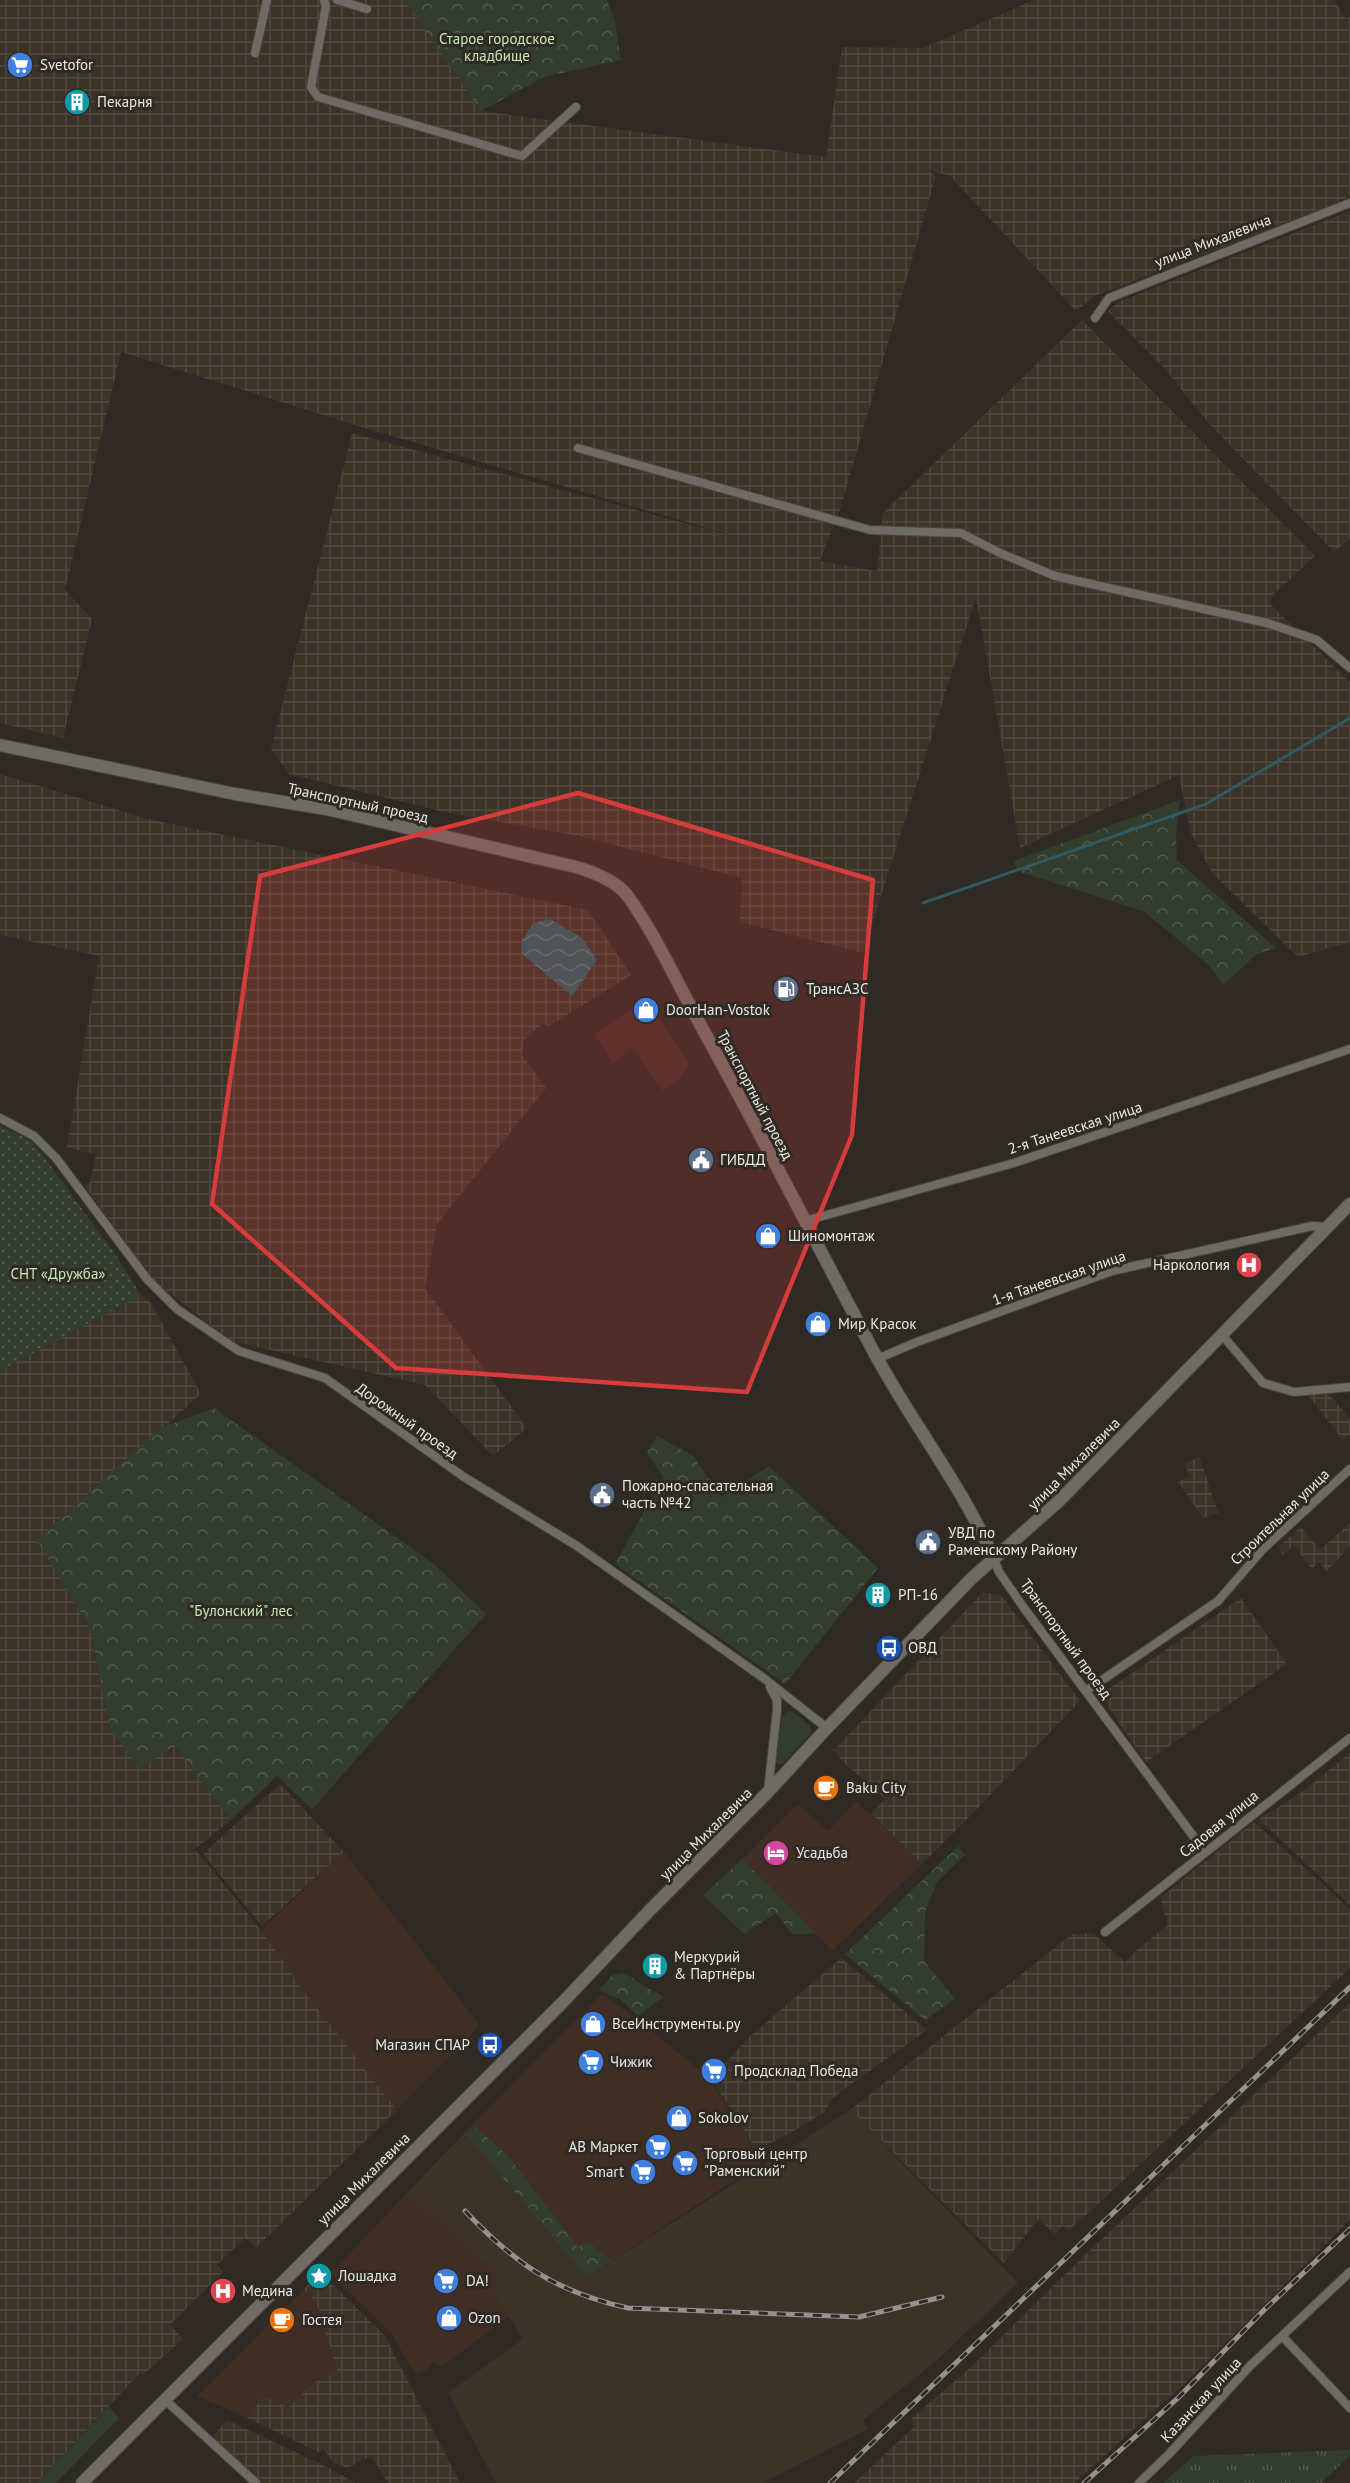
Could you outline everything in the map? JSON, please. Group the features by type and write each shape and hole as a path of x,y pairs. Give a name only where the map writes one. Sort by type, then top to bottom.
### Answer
{"main road":[{"name":"Транспортный проезд","path":"0,745 212,790 326,809 576,867 601,876 626,894 652,936 738,1091 877,1359 975,1518 994,1559"},
{"name":"улица Михалевича","path":"82,2483 562,2003 971,1580 1059,1501 1350,1204"}],"street":[{"path":"255,53 267,0"},
{"path":"324,0 326,6 311,87 318,97 522,156 576,108"},
{"path":"337,0 367,9"},
{"name":"улица Михалевича","path":"1095,318 1109,298 1350,203"},
{"path":"578,448 870,530 961,533 1000,553 1055,576 1267,623 1317,640 1350,668"},
{"name":"2-я Танеевская улица","path":"805,1221 1014,1163 1350,1049"},
{"name":"Дорожный проезд","path":"0,1118 34,1136 56,1158 147,1279 177,1309 239,1351 325,1378 464,1477 577,1546 762,1677 827,1728"},
{"name":"1-я Танеевская улица","path":"877,1359 916,1342 1112,1271 1312,1226 1326,1227"},
{"path":"1222,1335 1263,1383 1294,1392 1350,1387"},
{"name":"Строительная улица","path":"1086,1691 1218,1601 1263,1549 1350,1469"},
{"name":"Транспортный проезд","path":"994,1559 999,1572 1205,1852"},
{"path":"762,1677 774,1691 777,1700 776,1727 767,1793"},
{"name":"Садовая улица","path":"1105,1932 1350,1738"},
{"name":"Казанская улица","path":"1139,2483 1170,2453 1250,2366 1350,2272"},
{"path":"1282,2336 1350,2408"},
{"path":"164,2399 256,2483"}],"highlighted area":[{"path":"578,793 873,880 852,1135 747,1392 396,1368 212,1204 260,876"}],"shaded area":[{"path":"0,0 406,0 480,104 481,111 826,157 842,47 923,48 1034,0 1334,0 1345,18 1350,17 1350,196 1326,207 1095,296 1076,311 950,176 928,170 936,176 841,507 820,561 877,571 883,513 1082,320 1315,556 1273,595 1270,604 1350,682 1350,942 1298,957 1212,873 1190,831 1179,775 1020,848 976,597 863,953 740,922 742,878 579,836 440,811 289,774 271,749 352,433 751,541 368,429 121,352 65,590 92,619 63,738 0,723"},
{"path":"1350,211 1350,539 1334,552 1212,427 1163,367 1108,311 1118,302"},
{"path":"0,774 148,819 588,910 631,975 549,1026 542,1024 524,1040 522,1055 546,1088 437,1224 425,1288 527,1428 493,1456 425,1385 231,1341 153,1280 141,1264 85,1186 90,1182 96,1154 67,1148 99,956 0,935"},
{"path":"646,999 689,1064 681,1078 663,1091 632,1048 613,1063 594,1034"},
{"path":"141,1295 151,1303 201,1394 38,1540 90,1629 110,1729 175,1745 231,1820 195,1849 261,1930 307,1995 397,2110 256,2248 245,2238 217,2265 223,2272 170,2325 183,2339 144,2374 140,2373 37,2483 0,2483 0,1371"},
{"path":"1327,1392 1350,1419 1350,1435 1344,1442 1309,1396"},
{"path":"1200,1458 1218,1513 1203,1518 1178,1482 1189,1477 1185,1462"},
{"path":"1350,1523 1350,1546 1327,1571 1319,1562 1312,1569 1294,1546 1282,1555 1278,1547 1301,1527 1321,1549"},
{"path":"983,1592 1001,1595 1080,1701 922,1864 871,1814 885,1799 842,1761 834,1750"},
{"path":"1241,1598 1287,1664 1146,1762 1100,1695"},
{"path":"1350,1753 1350,1905 1259,1819 1302,1792"},
{"path":"280,1784 344,1852 262,1926 203,1854"},
{"path":"856,1801 922,1864 832,1951 742,1859 794,1807 799,1805 828,1831"},
{"path":"1254,1822 1350,1909 1350,1968 1069,2231 1063,2226 1055,2234 1038,2219 1004,2263 850,2110 1072,1934 1093,1933 1125,1962 1168,1925 1160,1898"},
{"path":"344,1852 480,2025 397,2110 307,1995 261,1930"},
{"path":"841,1958 927,2030 843,2090 832,2099 825,2112 757,2150 709,2076 724,2065 748,2038"},
{"path":"602,1994 632,2015 707,2076 764,2161 587,2277 470,2127"},
{"path":"1350,2003 1350,2220 1181,2387 1074,2483 854,2483 914,2427 911,2419 973,2365"},
{"path":"850,2110 1018,2283 935,2362 863,2420 868,2429 762,2483 496,2483 448,2393 523,2339 492,2290 497,2273 408,2192 470,2127 587,2277"},
{"path":"408,2192 497,2273 492,2290 509,2317 441,2367 433,2361 425,2371 416,2375 390,2332 330,2274"},
{"path":"326,2278 385,2336 460,2483 388,2483 371,2456 347,2468 334,2463 323,2449 320,2453 247,2418 264,2396 288,2407 315,2382 338,2372 316,2302 304,2289 309,2284"},
{"path":"304,2289 316,2302 339,2372 315,2382 288,2407 264,2397 247,2418 197,2396"},
{"path":"227,2420 329,2468 355,2483 260,2483 211,2438"}],"green space":[{"name":"Старое городское кладбище","path":"405,0 607,0 615,22 621,60 544,77 481,111"},
{"path":"1180,800 1176,834 1177,860 1276,948 1257,954 1223,985 1209,965 1143,911 1017,871 1014,861"},
{"name":"СНТ «Дружба»","path":"0,1125 33,1142 116,1255 141,1295 0,1371"},
{"name":"\"Булонский\" лес","path":"214,1408 434,1564 486,1614 312,1809 277,1776 231,1820 175,1745 140,1769 110,1729 90,1628 37,1540 160,1428"},
{"path":"657,1436 693,1456 721,1497 769,1466 878,1568 785,1684 615,1564 663,1477 647,1453"},
{"path":"793,1711 810,1726 812,1732 782,1764 778,1764 776,1762 782,1717 786,1712"},
{"path":"958,1846 965,1855 937,1882 925,1912 924,1961 955,1999 925,2020 845,1954"},
{"path":"742,1859 815,1933 793,1935 776,1913 744,1934 703,1895"},
{"path":"622,1973 663,1997 638,2016 621,2000 600,1990 611,1976"},
{"path":"476,2127 509,2157 578,2247 587,2241 611,2261 587,2277 467,2135"},
{"path":"109,2407 119,2418 56,2483 37,2483"},
{"path":"1350,2450 1350,2456 1321,2483 1163,2483 1194,2456"}],"water":[{"path":"550,919 582,938 597,960 572,996 521,953 522,941 533,923"}],"waterway":[{"path":"923,903 1206,804 1350,718"}],"railway":[{"path":"830,2483 1350,1987"},
{"path":"465,2211 501,2246 538,2273 579,2294 628,2308 859,2317 942,2297"},
{"path":"1084,2483 1179,2397 1263,2311 1350,2229"}],"place":[{"name":"Svetofor","path":"20,65"},
{"name":"Пекарня","path":"77,102"},
{"name":"ТрансАЗС","path":"786,989"},
{"name":"DoorHan-Vostok","path":"646,1010"},
{"name":"ГИБДД","path":"701,1160"},
{"name":"Шиномонтаж","path":"768,1236"},
{"name":"Наркология","path":"1249,1265"},
{"name":"Мир Красок","path":"818,1324"},
{"name":"Пожарно-спасательная часть №42","path":"602,1495"},
{"name":"УВД по Раменскому Району","path":"928,1542"},
{"name":"РП-16","path":"878,1595"},
{"name":"ОВД","path":"889,1648"},
{"name":"Baku City","path":"826,1788"},
{"name":"Усадьба","path":"776,1853"},
{"name":"Меркурий & Партнёры","path":"655,1966"},
{"name":"ВсеИнструменты.ру","path":"593,2024"},
{"name":"Магазин СПАР","path":"490,2045"},
{"name":"Чижик","path":"591,2062"},
{"name":"Продсклад Победа","path":"714,2071"},
{"name":"Sokolov","path":"679,2118"},
{"name":"АВ Маркет","path":"658,2147"},
{"name":"Торговый центр \"Раменский\"","path":"685,2163"},
{"name":"Smart","path":"643,2172"},
{"name":"Лошадка","path":"319,2276"},
{"name":"DA!","path":"446,2281"},
{"name":"Медина","path":"223,2291"},
{"name":"Ozon","path":"449,2318"},
{"name":"Гостея","path":"282,2320"}]}
